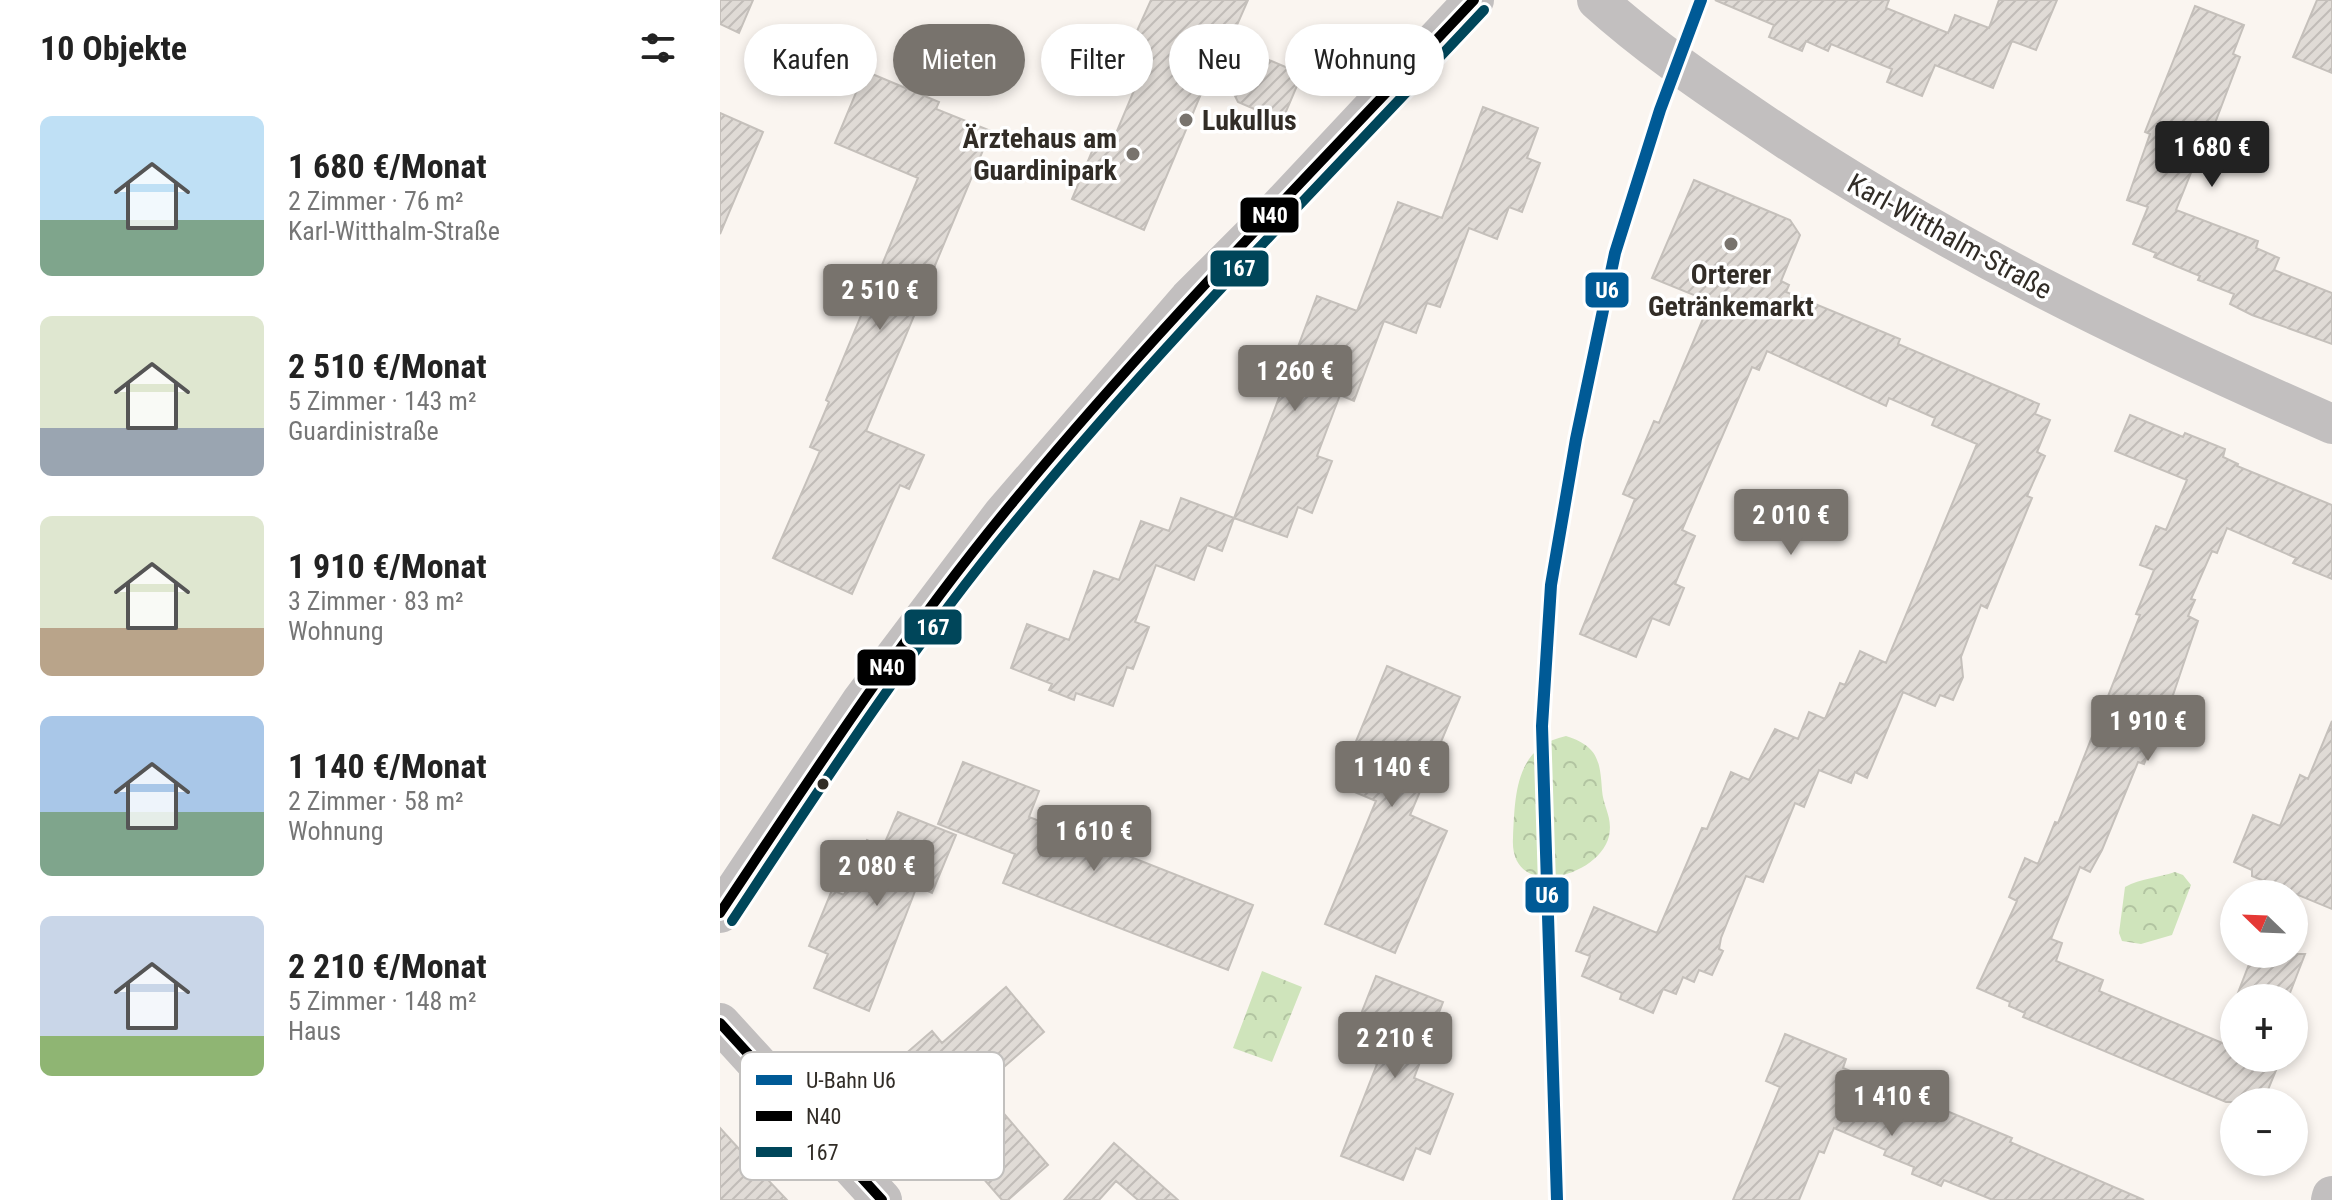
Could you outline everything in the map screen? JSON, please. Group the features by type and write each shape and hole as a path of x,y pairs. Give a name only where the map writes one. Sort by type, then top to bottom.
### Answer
{"street":[{"path":"720,913 861,702 1003,514 1189,299 1265,223 1474,0"},
{"name":"Karl-Witthalm-Straße","path":"1597,0 1646,44 1842,178 1904,214 2127,331 2332,424"},
{"path":"720,1023 747,1052"},
{"path":"864,1180 882,1200"}],"green space":[{"path":"1566,736 1584,744 1595,755 1610,823 1609,836 1590,863 1574,872 1539,876 1525,870 1516,858 1513,838 1517,790 1527,762 1536,751"},
{"path":"2175,872 2183,875 2191,885 2172,935 2141,944 2122,941 2119,933 2125,887"},
{"path":"1262,971 1302,987 1272,1062 1233,1048"}],"building":[{"path":"720,0 753,0 739,33 720,24"},
{"name":"Ärztehaus am Guardinipark","path":"1151,0 1248,0 1237,24 1169,24 1169,96 1200,96 1144,230 1072,199 1098,137 1112,143 1132,96 1153,96 1153,24 1140,24"},
{"path":"1715,0 1889,0 1886,8 1948,33 1955,15 1989,28 1999,0 2057,0 2036,50 2012,41 1993,88 1935,65 1922,96 1887,82 1892,69 1831,44 1828,51 1806,41 1802,51 1769,37 1774,25"},
{"path":"2317,0 2332,0 2332,73 2293,57"},
{"path":"2195,6 2244,25 2233,54 2240,57 2201,160 2197,158 2176,210 2258,241 2256,248 2279,258 2274,270 2332,293 2332,344 2230,304 2234,294 2198,280 2200,276 2154,257 2156,253 2133,244 2148,207 2127,200 2150,134 2145,132"},
{"name":"Ärztehaus am Guardinipark","path":"1269,60 1285,67 1285,96 1293,96 1282,121 1238,102 1235,96 1269,96"},
{"path":"877,76 893,83 893,96 925,96 939,102 936,109 991,131 866,431 924,455 909,489 900,485 852,594 773,558 820,451 810,447 829,402 826,400 918,178 835,143 855,96 877,96"},
{"path":"1483,107 1538,128 1527,158 1540,163 1522,212 1509,207 1497,239 1469,228 1440,307 1427,303 1416,333 1384,321 1354,401 1340,395 1317,456 1332,461 1312,513 1298,507 1287,537 1234,518 1317,296 1357,311 1398,202 1442,218"},
{"path":"720,113 763,132 720,234"},
{"path":"1694,180 1790,220 1800,235 1781,281 1789,285 1786,292 1900,339 1898,344 2039,404 2035,414 2050,420 2037,452 2045,456 2027,496 2032,498 1987,608 1981,605 1961,657 1963,677 1953,700 1940,695 1935,706 1903,692 1867,778 1855,772 1851,783 1819,770 1804,807 1795,803 1763,882 1746,876 1721,938 1719,949 1723,951 1712,975 1699,970 1694,982 1683,977 1676,994 1663,989 1653,1013 1620,999 1622,993 1582,976 1590,956 1576,951 1594,907 1657,933 1702,828 1707,829 1731,772 1749,780 1775,729 1798,739 1809,712 1825,719 1840,683 1845,685 1860,651 1886,663 1977,444 1932,425 1935,418 1889,398 1886,406 1767,351 1759,370 1752,367 1682,530 1695,536 1675,584 1684,588 1669,625 1652,618 1636,657 1580,634 1635,499 1623,494 1654,421 1659,423 1708,307 1698,302 1699,297 1652,278"},
{"path":"2130,415 2183,437 2185,433 2225,449 2223,457 2237,466 2332,505 2332,579 2293,563 2296,558 2227,528 2217,553 2212,551 2191,599 2195,600 2188,616 2198,621 2170,704 2144,764 2138,762 2090,872 2080,867 2051,939 2062,943 2056,961 2103,980 2099,991 2220,1042 2220,1072 2275,1072 2269,1088 2220,1088 2220,1099 2023,1017 2025,1013 2009,1006 2010,1002 1977,988 2017,901 2009,897 2025,858 2038,864 2055,822 2058,823 2140,615 2136,614 2154,570 2140,565 2156,526 2166,530 2187,480 2115,451"},
{"path":"1181,498 1234,518 1222,551 1207,545 1194,580 1156,565 1135,622 1149,627 1133,669 1127,667 1113,706 1076,693 1074,700 1049,690 1052,684 1011,668 1027,624 1069,640 1094,571 1119,580 1141,521 1169,531"},
{"path":"1387,666 1460,697 1410,815 1447,831 1395,953 1325,924 1376,801 1338,785"},
{"path":"2332,721 2332,909 2308,899 2308,880 2262,880 2252,876 2252,870 2234,862 2253,815 2280,826 2300,775 2308,779"},
{"path":"963,762 1039,791 1029,817 1253,905 1228,970 1003,883 1015,854 938,824"},
{"path":"898,812 956,835 932,893 917,886 869,1011 814,988 828,954 809,946 832,890 844,895 867,840 883,847"},
{"path":"2248,968 2300,968 2293,984 2241,984"},
{"path":"1376,976 1443,1002 1414,1078 1453,1094 1430,1154 1416,1148 1403,1180 1341,1156 1377,1064 1346,1052"},
{"path":"1006,987 1044,1032 1004,1067 1004,1052 908,1052 932,1031 942,1043"},
{"path":"1785,1034 1846,1059 1843,1068 2012,1138 2010,1142 2144,1200 1993,1200 1944,1180 1941,1186 1912,1174 1914,1167 1884,1155 1886,1150 1834,1128 1824,1153 1819,1151 1799,1200 1733,1200 1780,1087 1766,1081"},
{"path":"1004,1114 1048,1165 1008,1200 1002,1200 985,1180 1004,1180"},
{"path":"720,1128 740,1150 740,1180 768,1180 787,1200 720,1200"},
{"path":"1114,1143 1178,1200 1138,1200 1116,1181 1099,1200 1064,1200"}],"metro line":[{"name":"U6","path":"1557,1200 1542,726 1551,585 1576,439 1615,253 1660,110 1701,0"}],"transit line":[{"name":"N40","path":"720,913 892,660 1004,513 1175,317 1474,0"},
{"name":"167","path":"732,921 903,668 1015,522 1186,326 1484,10"},
{"name":"N40","path":"720,1023 747,1052"},
{"name":"N40","path":"864,1180 882,1200"}],"place":[{"name":"Lukullus","path":"1186,120"},
{"name":"Ärztehaus am Guardinipark","path":"1133,154"},
{"name":"Orterer Getränkemarkt","path":"1731,244"}]}
